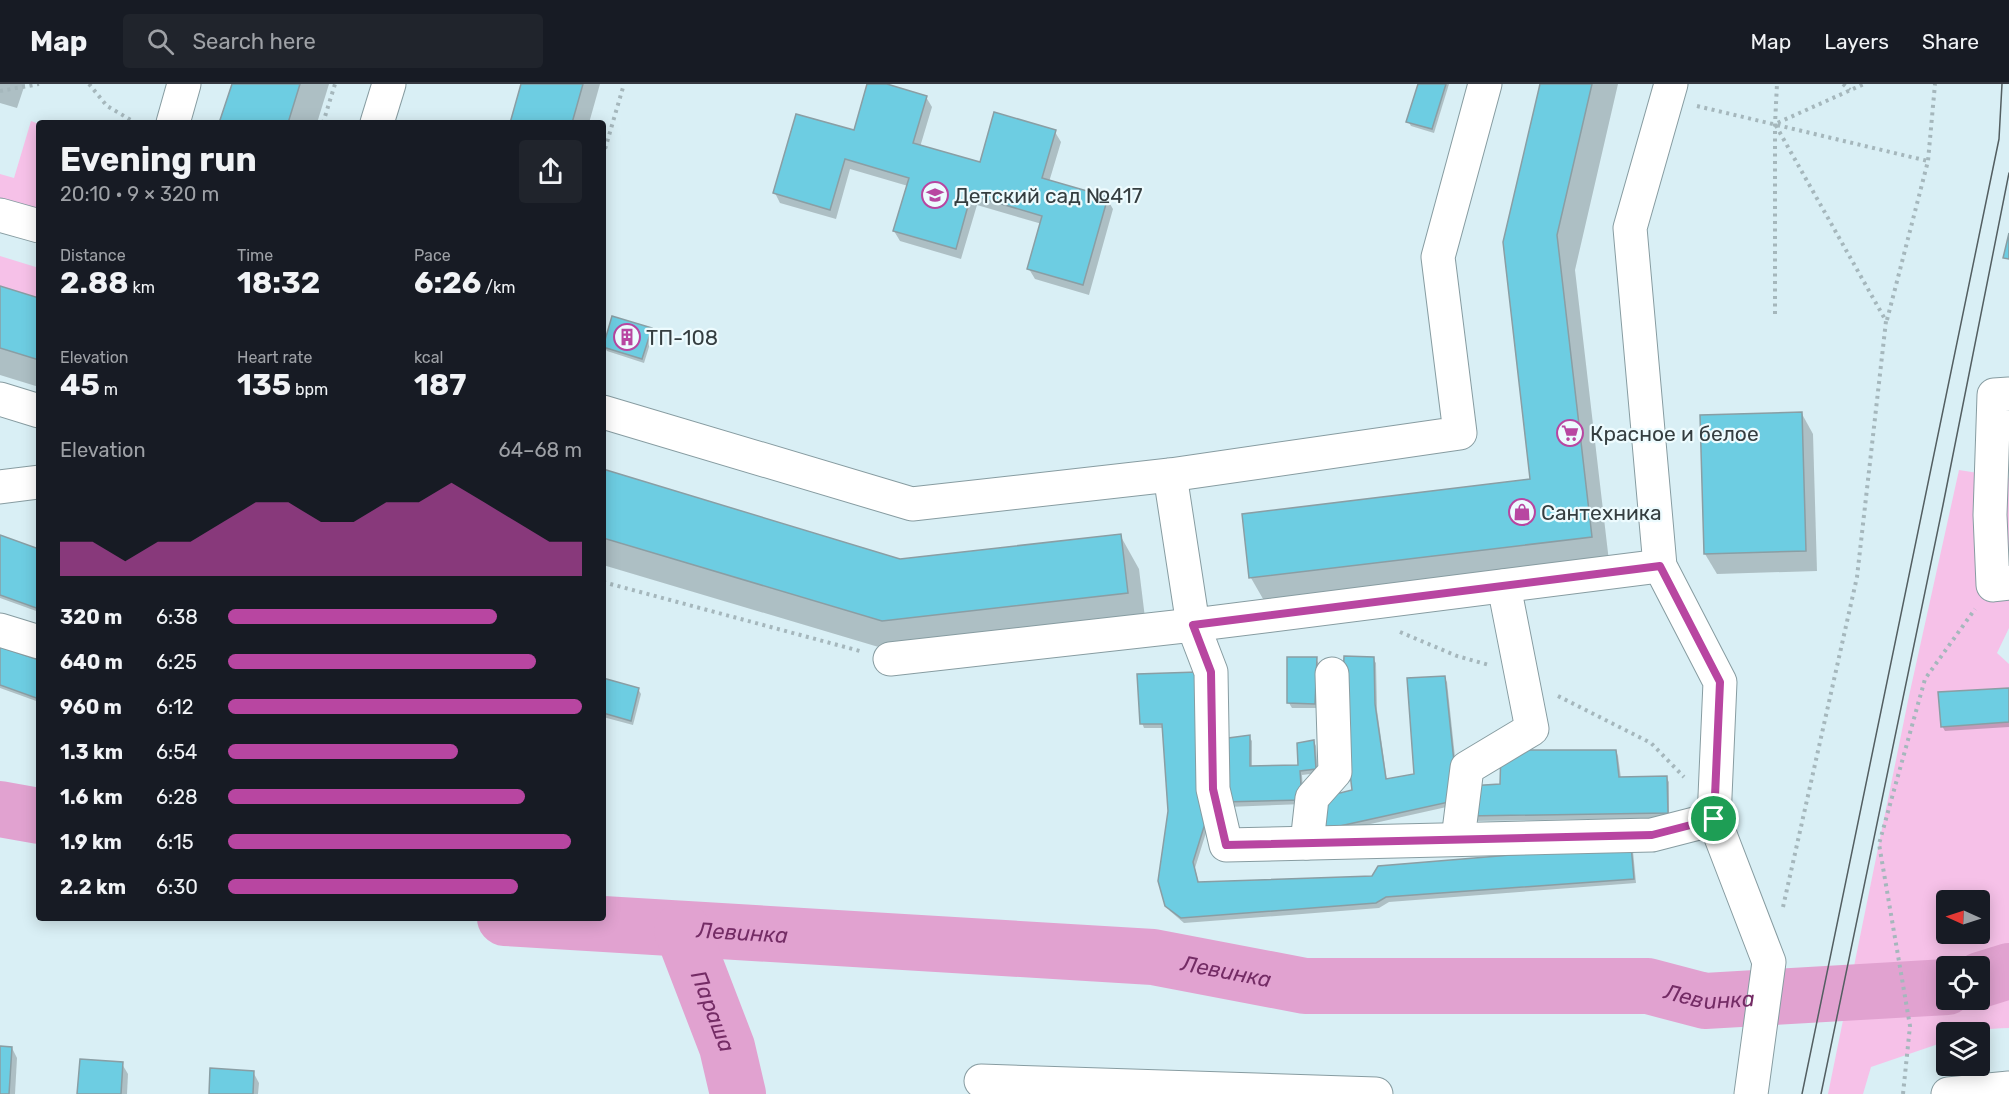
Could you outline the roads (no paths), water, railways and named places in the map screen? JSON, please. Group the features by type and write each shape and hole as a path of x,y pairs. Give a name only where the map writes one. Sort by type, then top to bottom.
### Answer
{"street":[{"path":"174,120 184,84"},
{"path":"378,120 389,84"},
{"path":"606,413 912,504 1170,475 1460,433 1438,257 1485,84"},
{"path":"1669,92 1630,228 1660,566 1720,682 1714,819 1769,962 1751,1094"},
{"path":"0,215 36,225"},
{"path":"2001,584 1990,515 1994,395 2009,394"},
{"path":"0,399 36,410"},
{"path":"1170,475 1193,625 1211,672 1213,789 1226,845 1652,835 1714,819"},
{"path":"0,487 36,482"},
{"path":"890,659 1193,625 1660,566"},
{"path":"1458,839 1467,768 1532,729 1504,586"},
{"path":"0,630 36,641"},
{"path":"1307,843 1312,798 1335,772 1332,674"},
{"path":"981,1080 1376,1094"},
{"path":"1948,1094 2009,1088"}],"waterway":[{"name":"Левинка","path":"0,809 36,815"},
{"name":"Левинка","path":"555,921 1153,957 1305,986 1648,986 1705,1001 1936,988"},
{"name":"Параша","path":"682,930 727,1047 738,1094"},
{"name":"Левинка","path":"1990,977 2009,971"}],"tram line":[{"path":"1802,1094 1999,139 2002,84"},
{"path":"1821,1094 2009,173"}],"place":[{"name":"Детский сад №417","path":"935,195"},
{"name":"ТП-108","path":"627,337"},
{"name":"Красное и белое","path":"1570,433"},
{"name":"Сантехника","path":"1522,512"}]}
